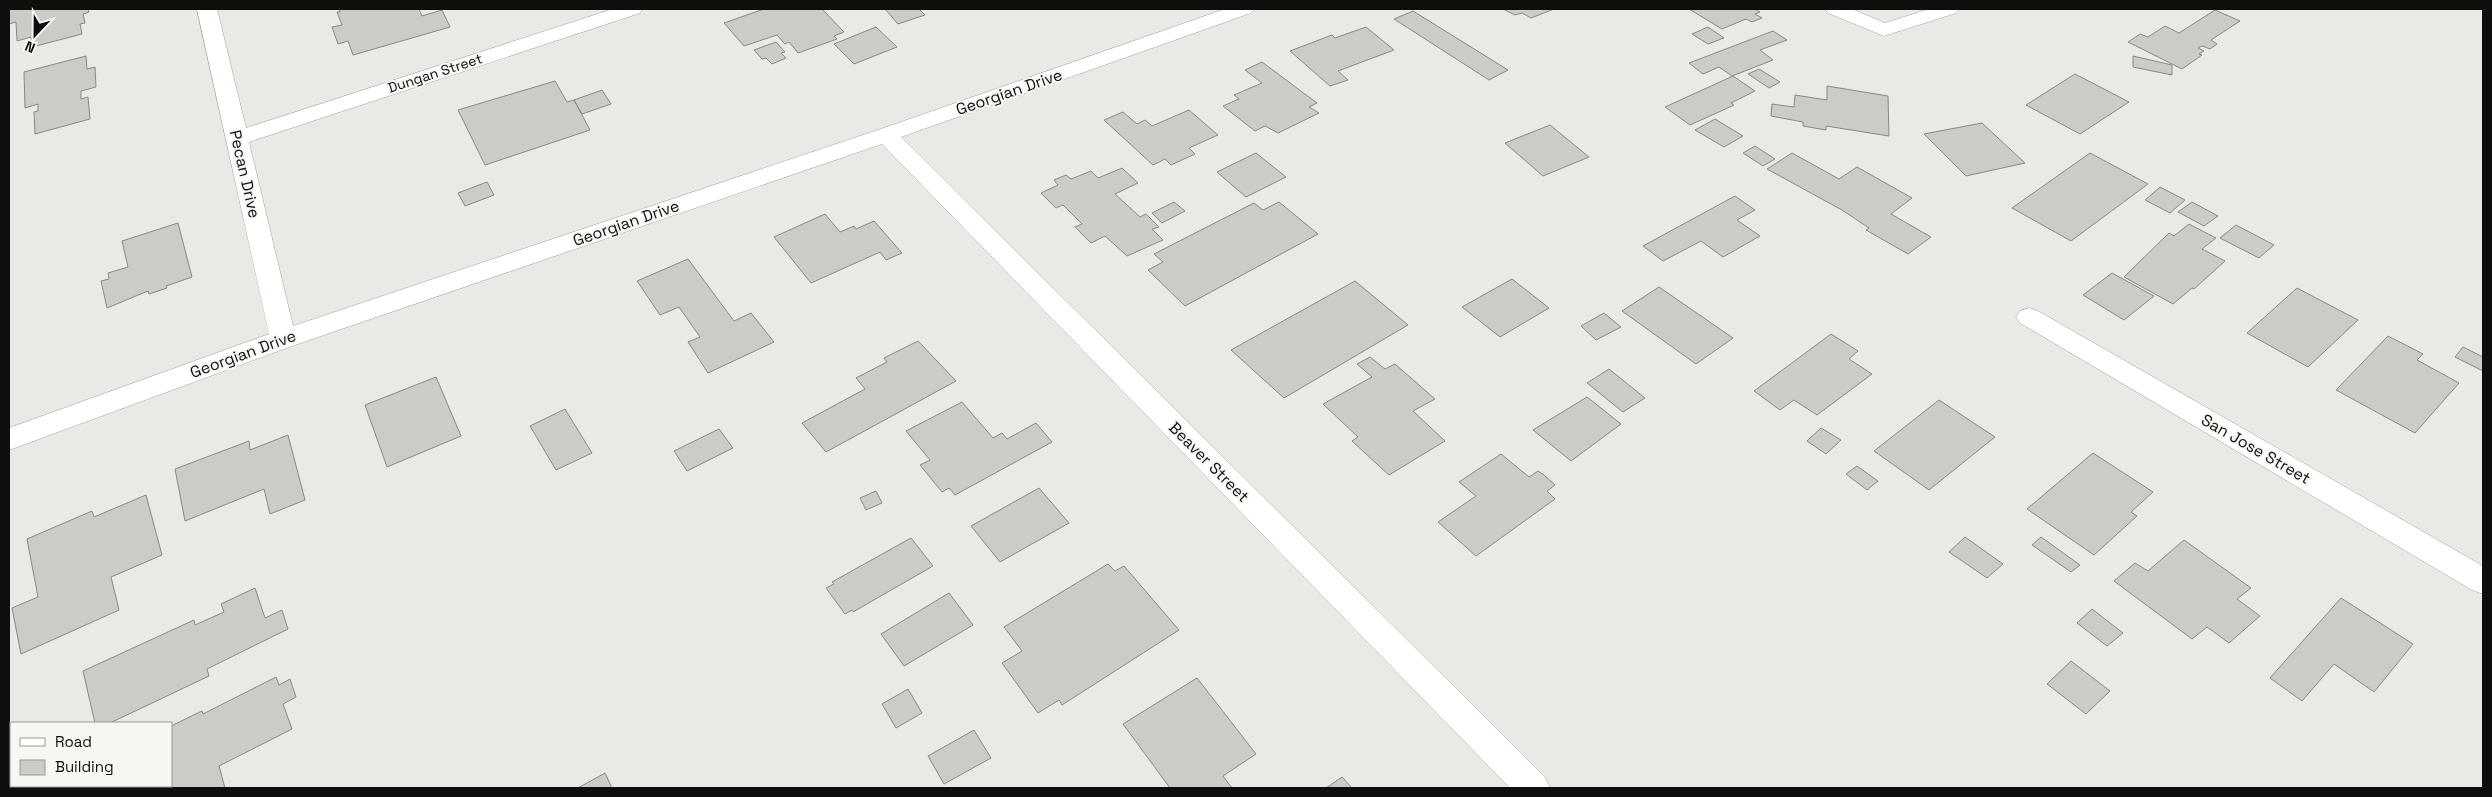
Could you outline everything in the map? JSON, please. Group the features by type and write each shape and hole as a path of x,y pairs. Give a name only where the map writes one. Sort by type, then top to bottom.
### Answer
{"street":[{"name":"Pecan Drive","path":"207,9 283,339"},
{"name":"Dungan Street","path":"237,138 633,9"},
{"name":"Georgian Drive","path":"9,439 283,339 886,135 1244,9"},
{"path":"1835,9 1884,30 1949,9"},
{"name":"Beaver Street","path":"886,135 1533,788"},
{"name":"San Jose Street","path":"2029,317 2483,581"}],"building":[{"path":"9,9 88,9 89,12 83,14 85,23 80,24 82,34 32,47 31,37 17,41 16,22 9,24"},
{"path":"339,9 419,9 422,16 442,10 450,27 353,55 348,41 338,44 332,27 342,25 337,12 340,12"},
{"path":"764,9 822,9 844,32 834,36 837,39 798,53 789,42 785,44 777,35 744,46 724,23"},
{"path":"885,9 919,9 925,15 898,24"},
{"path":"1503,9 1554,9 1531,18 1522,13 1515,15"},
{"path":"1689,9 1755,9 1760,12 1755,14 1762,18 1752,22 1746,19 1722,29"},
{"path":"2215,10 2240,21 2211,40 2217,44 2210,49 2202,46 2198,48 2204,51 2199,54 2202,55 2182,69 2128,42 2140,34 2148,37 2165,26 2179,33"},
{"path":"1413,11 1508,70 1489,80 1394,19"},
{"path":"876,27 897,47 854,64 834,44"},
{"path":"1366,27 1394,50 1338,71 1348,80 1330,86 1290,51 1332,35 1335,38"},
{"path":"1708,27 1724,38 1708,44 1692,34"},
{"path":"1773,31 1787,40 1760,50 1773,60 1732,76 1719,67 1703,74 1689,63"},
{"path":"776,42 785,52 781,53 786,58 772,64 766,58 762,59 754,50"},
{"path":"86,56 87,69 95,67 96,87 81,91 81,99 88,97 90,119 35,134 34,112 38,111 38,104 25,108 24,72"},
{"path":"2133,56 2172,65 2172,75 2133,67"},
{"path":"1262,62 1317,103 1309,107 1319,113 1278,133 1265,126 1255,131 1223,106 1239,99 1234,95 1262,83 1245,70"},
{"path":"1759,69 1780,82 1769,88 1748,74"},
{"path":"2075,74 2129,102 2080,134 2026,105"},
{"path":"1733,76 1755,91 1731,103 1734,105 1721,111 1690,125 1665,107"},
{"path":"555,81 567,102 574,100 590,130 485,165 458,110"},
{"path":"1827,86 1888,96 1889,136 1826,126 1826,130 1803,126 1803,122 1771,116 1772,104 1794,107 1795,95 1827,100"},
{"path":"602,90 611,104 582,114 574,100"},
{"path":"1189,110 1218,135 1189,148 1195,154 1171,165 1165,159 1153,165 1104,120 1123,112 1137,124 1145,120 1152,126"},
{"path":"1715,119 1743,136 1724,147 1695,130"},
{"path":"1982,123 2025,163 1966,176 1924,134"},
{"path":"1550,125 1589,157 1543,176 1505,143"},
{"path":"1755,146 1775,159 1763,166 1743,153"},
{"path":"1256,153 1286,177 1246,197 1217,172"},
{"path":"1792,153 1839,179 1857,167 1912,198 1891,214 1931,237 1908,254 1866,230 1869,228 1842,210 1767,169"},
{"path":"2090,153 2148,184 2071,241 2012,208"},
{"path":"1122,168 1138,183 1115,194 1140,217 1146,214 1159,227 1152,229 1163,240 1127,256 1105,236 1091,243 1075,227 1082,224 1063,205 1056,208 1041,193 1058,185 1054,180 1066,175 1071,179 1091,171 1098,178"},
{"path":"487,182 494,195 465,206 458,193"},
{"path":"2160,187 2185,200 2170,213 2145,200"},
{"path":"1735,196 1755,210 1737,220 1760,236 1723,257 1701,241 1663,261 1643,246"},
{"path":"1174,202 1185,211 1162,223 1152,213"},
{"path":"1279,202 1318,234 1185,306 1148,270 1163,262 1154,254 1254,203 1263,210"},
{"path":"2192,202 2218,216 2204,226 2178,212"},
{"path":"825,214 840,232 854,226 856,229 874,221 902,253 886,260 880,252 811,283 774,237"},
{"path":"178,223 192,277 149,294 148,291 107,308 101,281 109,279 108,273 128,267 122,241"},
{"path":"2189,224 2216,238 2202,249 2225,261 2194,289 2192,288 2173,304 2124,277 2169,233 2174,236"},
{"path":"2236,225 2274,245 2259,258 2220,238"},
{"path":"688,259 734,321 751,313 774,342 708,373 688,342 700,337 679,307 660,315 637,281"},
{"path":"2112,273 2154,296 2124,320 2083,295"},
{"path":"1512,279 1549,308 1500,337 1462,307"},
{"path":"1355,281 1408,325 1284,398 1231,350"},
{"path":"1659,287 1733,338 1696,364 1622,311"},
{"path":"2297,288 2358,320 2308,367 2247,333"},
{"path":"1604,313 1621,327 1596,340 1581,326"},
{"path":"1831,334 1858,351 1849,359 1872,374 1817,415 1794,400 1780,410 1754,391"},
{"path":"2388,336 2423,354 2417,360 2459,383 2415,433 2336,390"},
{"path":"918,341 956,381 826,452 802,423 865,389 856,378 887,362 884,358"},
{"path":"2463,347 2483,357 2483,371 2455,357"},
{"path":"1370,357 1385,369 1395,364 1435,399 1413,411 1445,441 1389,475 1352,441 1358,437 1323,404 1372,377 1357,364"},
{"path":"1609,369 1645,398 1623,412 1587,383"},
{"path":"436,377 461,436 387,467 365,405"},
{"path":"1587,397 1621,424 1571,461 1533,430"},
{"path":"1939,400 1995,437 1929,490 1874,451"},
{"path":"962,402 993,438 1002,433 1007,439 1036,423 1052,442 955,495 949,488 942,492 920,465 930,460 906,431"},
{"path":"565,409 592,453 556,470 530,426"},
{"path":"1821,428 1841,440 1826,454 1807,441"},
{"path":"719,429 733,448 687,471 674,451"},
{"path":"288,435 305,500 270,514 264,489 185,521 175,469 249,441 250,450"},
{"path":"2093,453 2153,492 2131,512 2137,516 2094,555 2027,509"},
{"path":"1501,454 1529,477 1538,471 1544,475 1555,485 1547,491 1555,499 1476,556 1438,522 1476,496 1459,482"},
{"path":"1857,466 1878,481 1867,490 1846,474"},
{"path":"1039,488 1069,523 1000,562 971,526"},
{"path":"876,491 882,503 866,510 860,498"},
{"path":"146,495 162,555 111,577 119,610 21,654 12,608 38,597 27,539 92,511 94,517"},
{"path":"1965,537 2003,564 1987,578 1949,552"},
{"path":"2041,537 2080,565 2071,572 2032,545"},
{"path":"911,538 933,566 853,612 852,610 845,614 826,588 834,584 832,582"},
{"path":"2184,540 2251,588 2237,599 2260,616 2229,643 2207,627 2192,639 2114,581 2135,563 2148,571"},
{"path":"1108,564 1115,571 1124,566 1179,630 1062,705 1059,700 1038,713 1002,663 1022,651 1004,627"},
{"path":"255,588 265,618 282,610 288,629 207,669 209,676 112,722 95,722 83,671 194,620 195,625 224,612 221,604"},
{"path":"949,593 973,625 904,666 881,634"},
{"path":"2341,598 2413,644 2374,692 2334,664 2302,701 2270,678"},
{"path":"2092,609 2123,633 2107,646 2077,623"},
{"path":"2071,661 2110,691 2086,714 2047,684"},
{"path":"276,677 279,685 290,679 296,697 283,704 292,729 219,766 225,788 91,788 172,787 172,726 202,711 203,714"},
{"path":"1197,678 1256,754 1223,776 1232,788 1170,788 1123,724"},
{"path":"908,689 922,713 896,728 882,704"},
{"path":"974,730 991,758 944,784 928,756"},
{"path":"605,773 612,788 578,788"},
{"path":"1342,777 1352,788 1326,788"}]}
